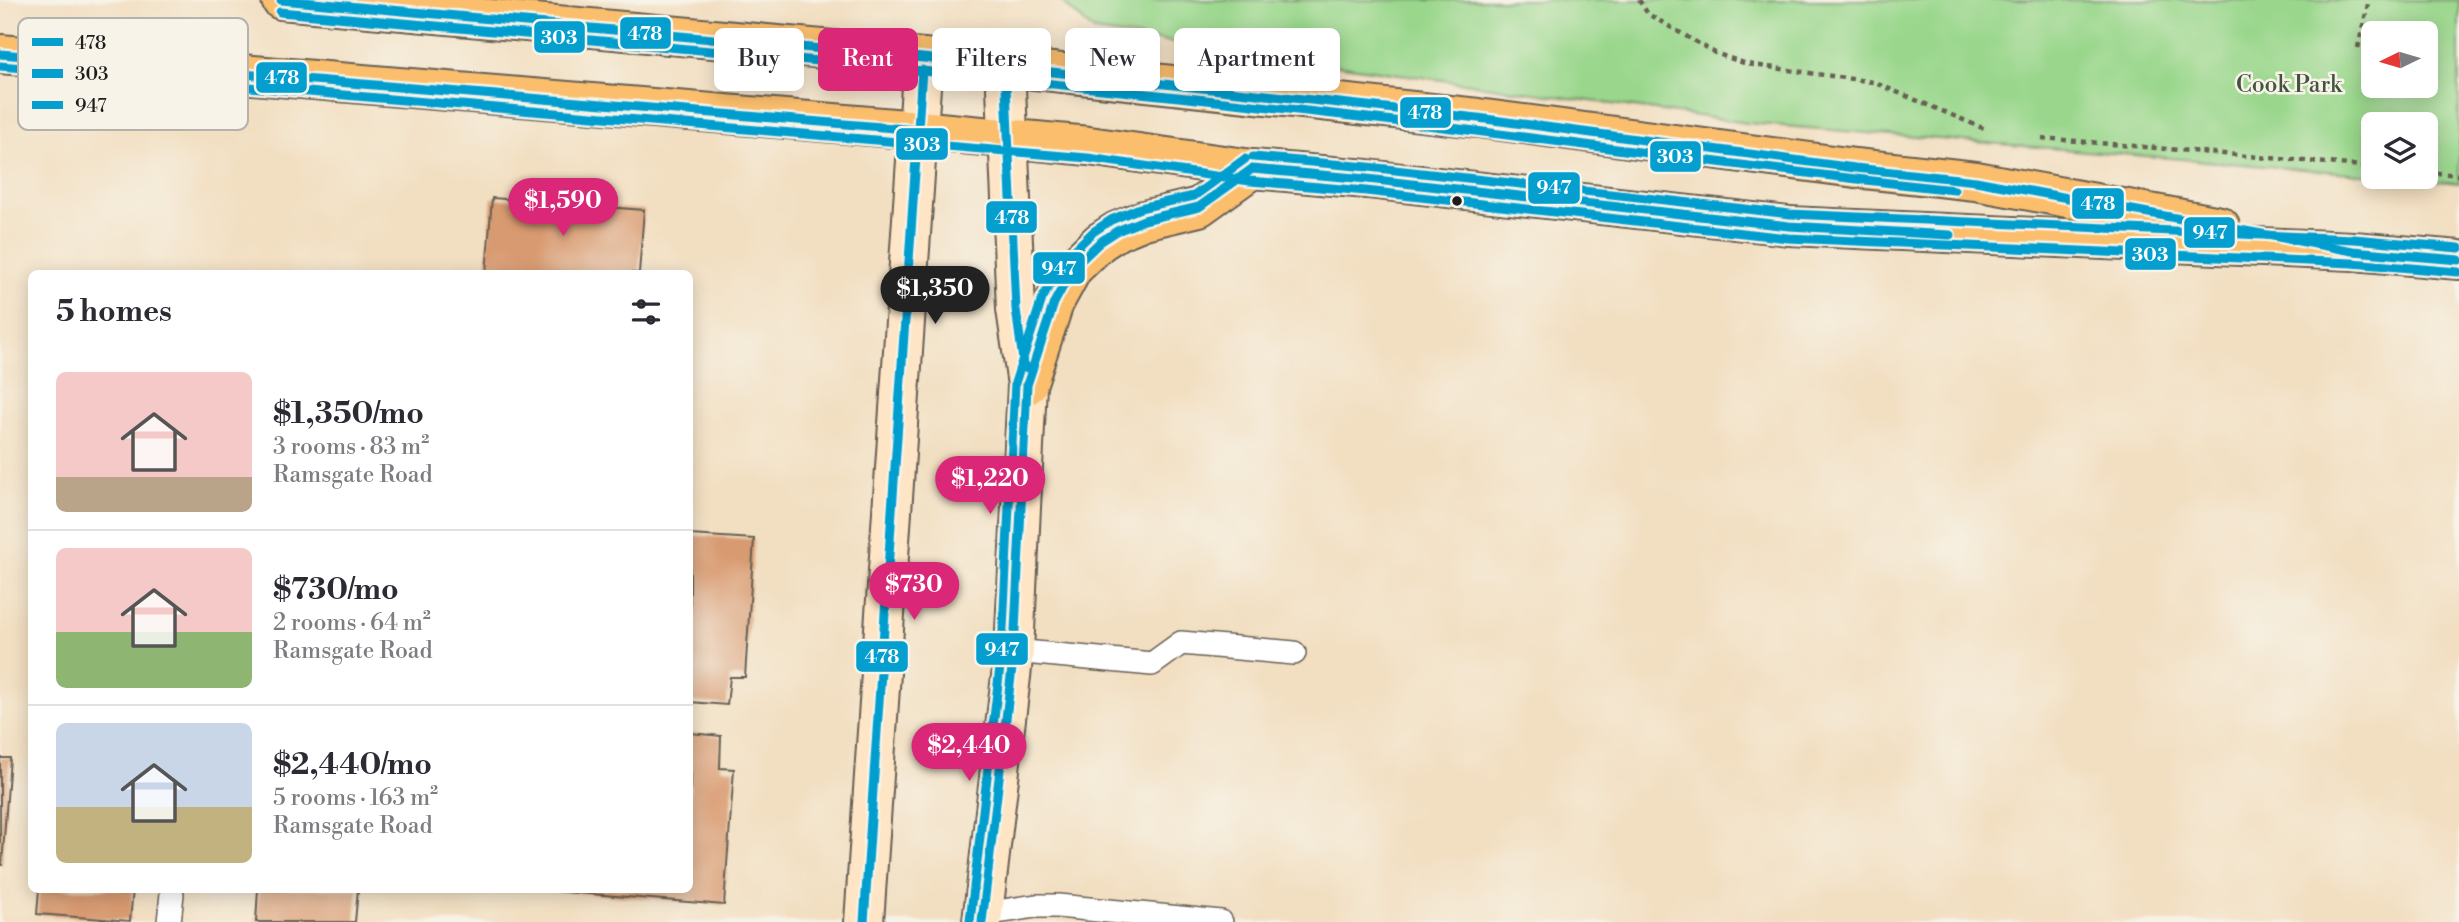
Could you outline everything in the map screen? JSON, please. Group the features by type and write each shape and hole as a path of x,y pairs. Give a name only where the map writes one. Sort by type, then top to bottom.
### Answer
{"main road":[{"path":"281,0 932,59"},
{"path":"0,54 18,55"},
{"path":"864,922 923,58"},
{"path":"1051,71 1478,118 1855,168 1976,181 2353,251"},
{"path":"248,75 1088,146 1252,169 1367,179 1789,226 2353,251 2459,260"},
{"path":"983,918 1014,651 1027,384 1016,309 1006,91"},
{"path":"1027,384 1055,303 1073,268 1091,250 1126,227 1199,207 1252,169"}],"lane":[{"path":"1014,651 1152,664 1181,643 1294,653"},
{"path":"169,922 172,894"},
{"path":"983,918 1036,906 1058,906 1221,922"}],"path":[{"path":"1639,0 1648,15 1715,53 1747,64 1873,82 1919,99 1989,131"},
{"path":"2358,48 2369,0"},
{"path":"2042,138 2361,166"},
{"path":"2438,173 2459,175"}],"green space":[{"name":"Cook Park","path":"1060,0 2459,0 2459,183 2438,181 2438,112 2361,112 2361,174 1747,123 1340,66 1340,28 1174,28 1174,42 1160,40 1160,28 1091,28"}],"building":[{"path":"492,198 644,210 639,270 486,270"},
{"path":"693,535 754,539 745,677 730,677 727,705 693,702"},
{"path":"693,733 721,736 720,768 734,769 724,905 579,893 693,893"},
{"path":"0,758 10,758 2,865 0,865"},
{"path":"39,893 133,893 130,921 37,914"},
{"path":"258,893 358,893 355,922 256,922"}],"transit line":[{"name":"478","path":"281,0 923,58 1478,118 1855,168 1976,181 2353,251 2459,260"},
{"name":"303","path":"280,12 1063,85 1403,122 1954,190"},
{"name":"478","path":"0,54 18,55"},
{"name":"303","path":"0,66 18,68"},
{"name":"478","path":"864,922 922,70"},
{"name":"478","path":"248,75 918,130"},
{"name":"303","path":"248,87 1088,158 1250,181 1366,191 1788,238 2352,263 2458,272"},
{"name":"478","path":"1006,91 1016,309 1024,368"},
{"name":"947","path":"1253,157 1368,167 1790,214 2354,239 2459,248"},
{"name":"947","path":"970,921 1002,650 1015,383 1042,299 1063,261 1093,232 1111,220 1140,208 1194,196 1245,159"},
{"name":"478","path":"982,922 1014,651 1027,385 1054,303 1073,268 1100,242 1117,231 1144,220 1199,207 1252,169 1367,179 1789,226 1950,235"}]}
